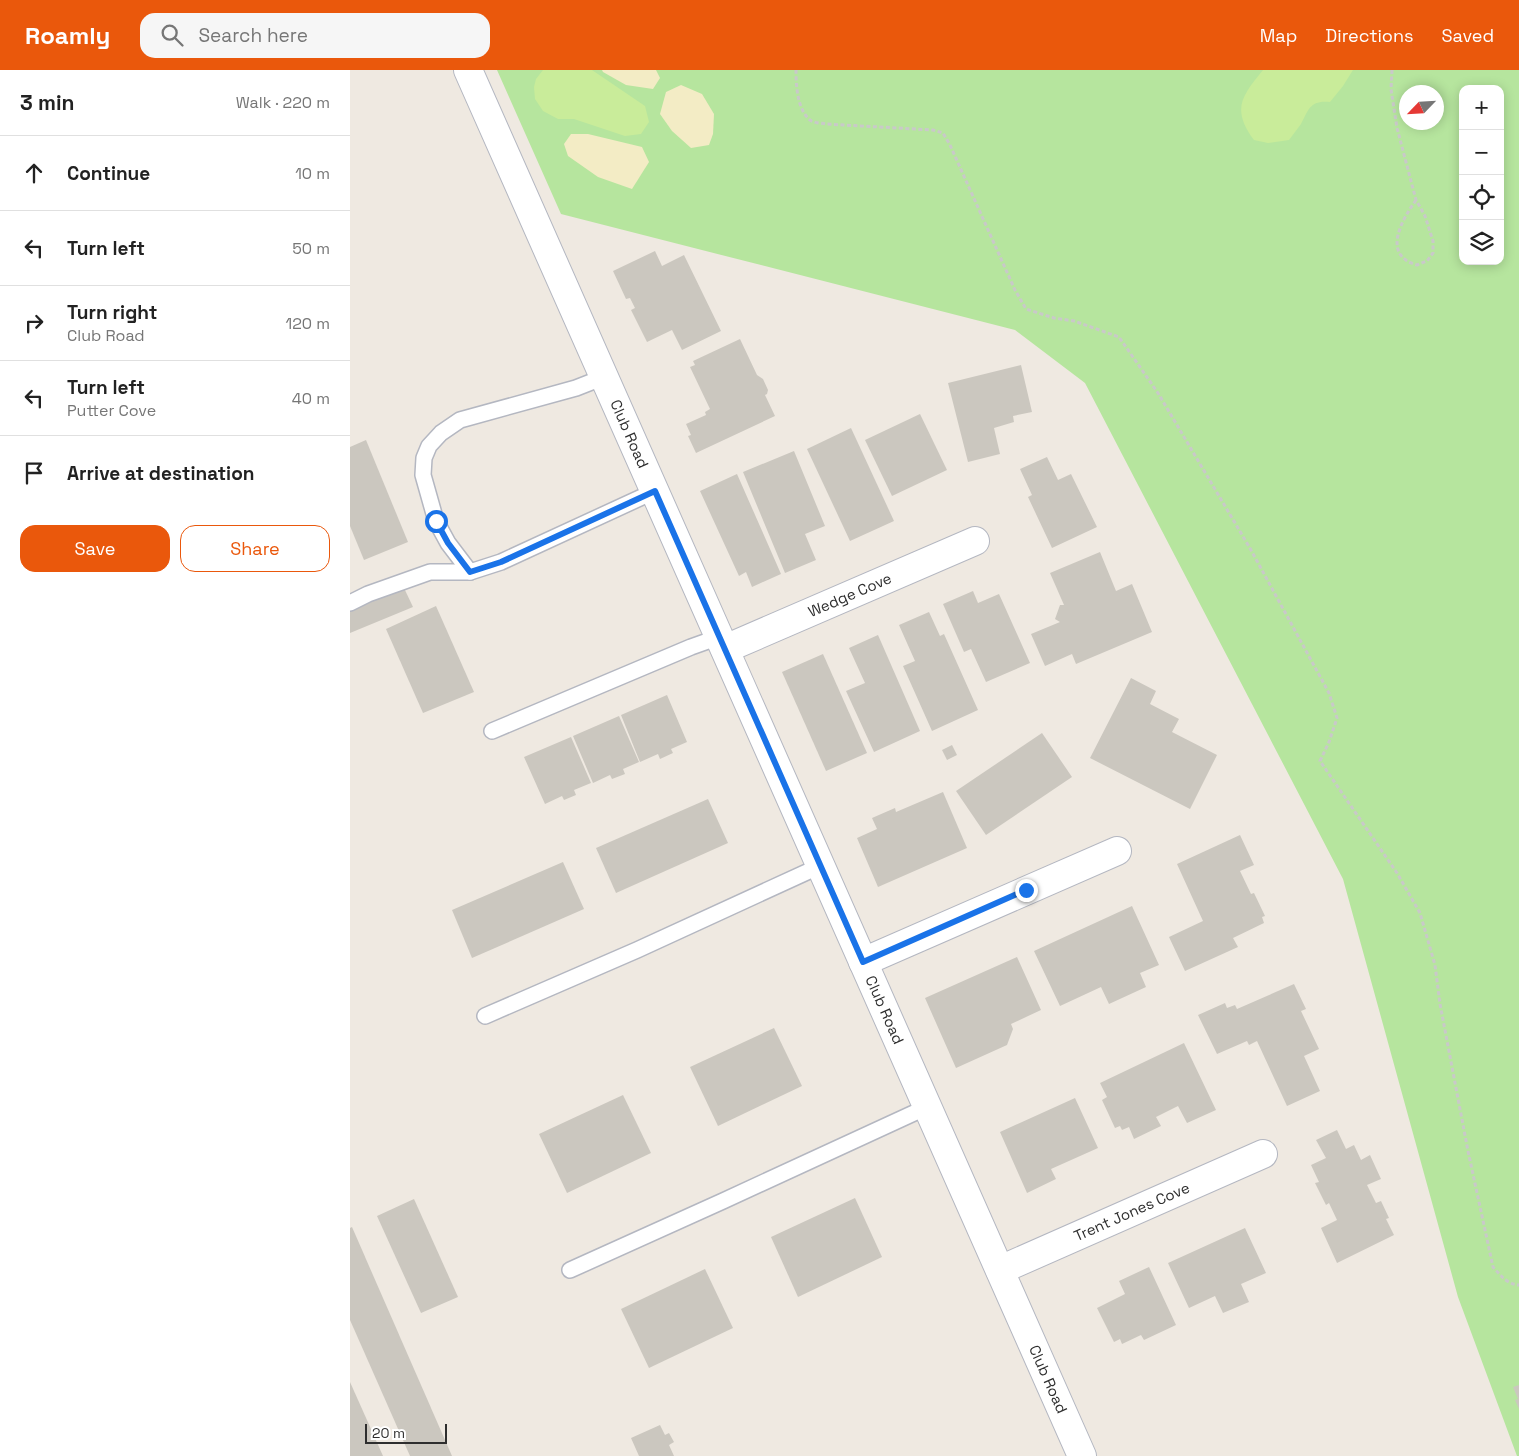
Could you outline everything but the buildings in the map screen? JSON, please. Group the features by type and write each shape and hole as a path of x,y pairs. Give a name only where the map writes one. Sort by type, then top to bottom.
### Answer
{"street":[{"name":"Club Road","path":"468,70 1082,1456"},
{"name":"Wedge Cove","path":"722,643 975,541"},
{"path":"863,962 1117,851"},
{"name":"Trent Jones Cove","path":"1000,1270 1263,1154"}],"lane":[{"path":"470,572 448,543 436,521 423,475 424,458 429,446 441,433 460,420 576,388 604,376"},
{"path":"350,603 368,594 430,572 470,572 501,562 655,491"},
{"path":"492,731 682,650 722,643"},
{"path":"485,1016 637,950 820,866"},
{"path":"570,1270 927,1107"}],"path":[{"path":"796,70 796,86 803,112 811,121 826,124 933,130 943,133 1015,290 1026,309 1054,318 1074,321 1119,337 1158,393 1251,550 1329,693 1337,718 1330,742 1320,761 1397,873 1420,913 1435,965 1440,1004 1468,1151 1493,1267 1511,1284 1519,1285"},
{"path":"1392,70 1391,89 1397,128 1416,200 1425,216 1433,241 1434,253 1427,261 1417,265 1407,262 1403,258 1397,241 1398,232 1404,218 1416,200"}],"green space":[{"path":"497,70 1519,70 1519,1456 1517,1456 1458,1297 1343,879 1085,383 1015,330 561,214"},
{"path":"543,70 592,70 645,106 649,122 641,134 625,136 574,119 558,119 543,111 535,99 534,87 536,79"},
{"path":"1263,70 1353,70 1330,102 1318,102 1311,107 1289,140 1268,143 1254,140 1247,129 1241,111 1245,95"}],"sand":[{"path":"602,70 656,70 660,78 653,89 626,85"},
{"path":"681,85 702,94 714,114 713,134 709,145 691,148 672,131 660,114 666,92"},
{"path":"571,134 588,134 642,147 649,162 632,189 598,177 568,156 564,144"}],"route":[{"path":"436,521 448,543 470,572 501,562 655,491 863,962 1026,890"}]}
